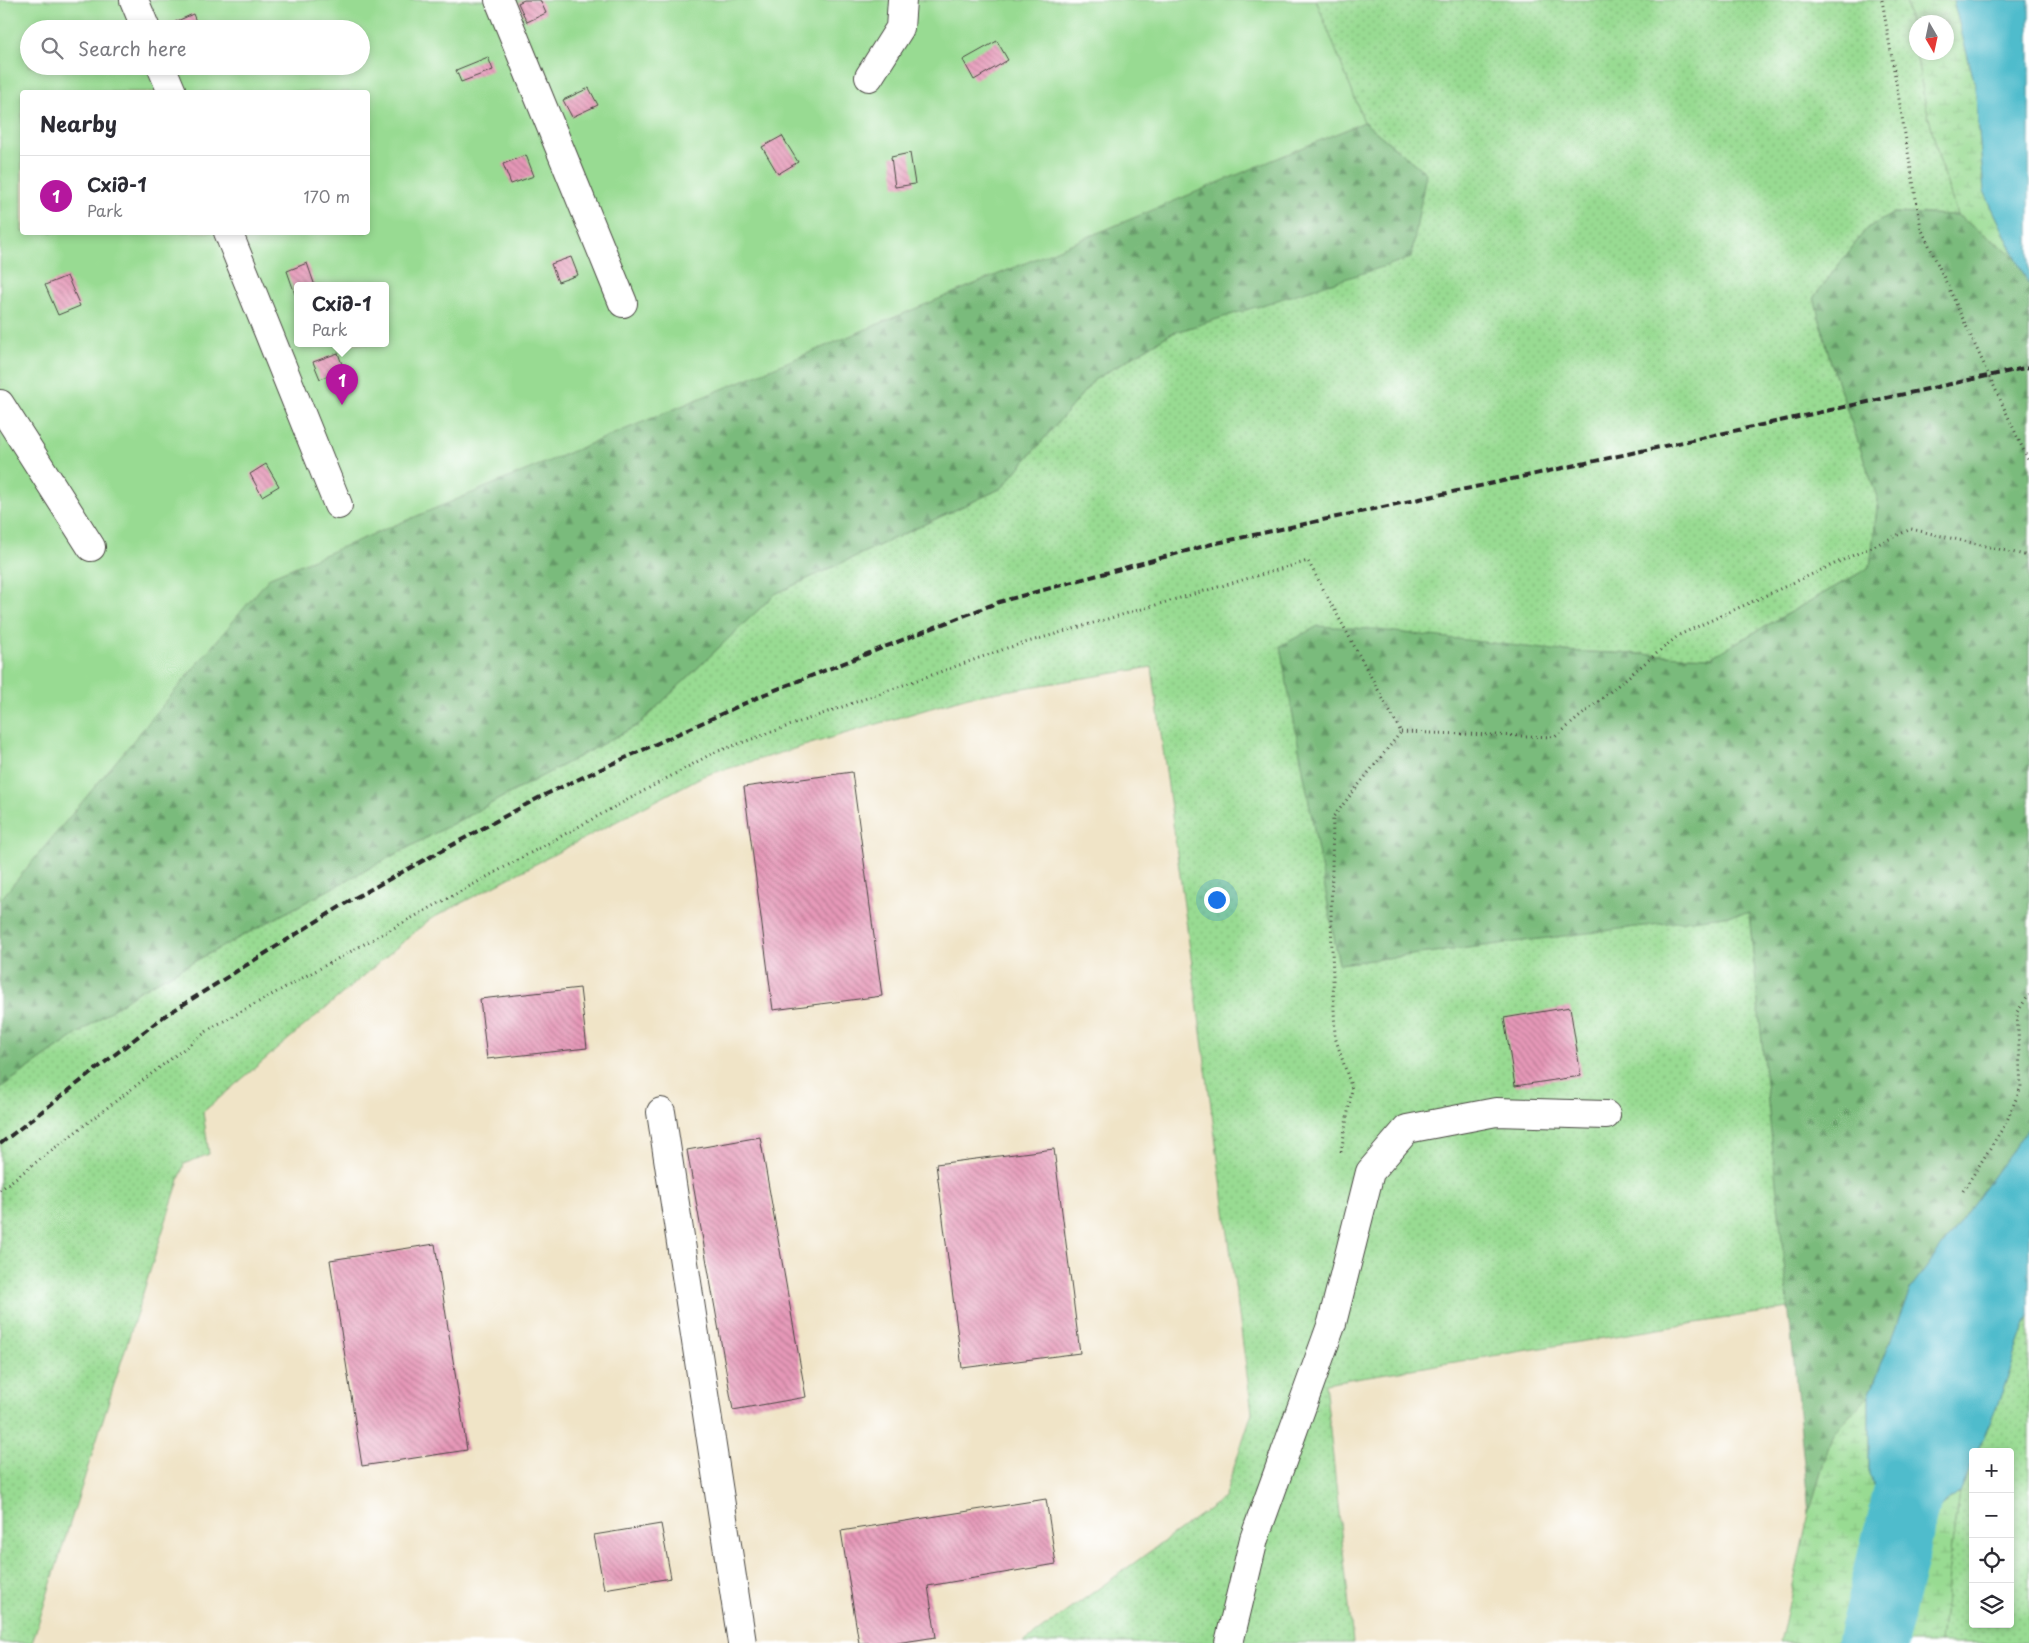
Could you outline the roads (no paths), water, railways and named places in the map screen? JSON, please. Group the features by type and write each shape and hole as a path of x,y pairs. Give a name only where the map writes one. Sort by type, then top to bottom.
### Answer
{"lane":[{"path":"134,0 142,20"},
{"path":"498,0 623,303"},
{"path":"869,77 900,28 902,0"},
{"path":"165,75 171,90"},
{"path":"229,235 338,505"},
{"path":"0,404 91,547"},
{"path":"661,1112 742,1643"},
{"path":"1229,1643 1254,1539 1332,1323 1370,1172 1407,1129 1496,1112 1606,1115"}],"water":[{"path":"1953,0 2029,0 2029,285 1984,191 1975,84"},
{"path":"2029,1127 2029,1314 2001,1396 1979,1448 1969,1448 1969,1469 1959,1492 1912,1530 1895,1528 1869,1475 1869,1396 1910,1290"}],"waterway":[{"path":"1872,1643 1913,1473 1925,1434"}],"railway":[{"path":"0,1144 163,1017 351,900 542,796 765,694 999,602 1212,544 2029,367"}],"place":[{"name":"Схід-1","path":"342,405"}]}
